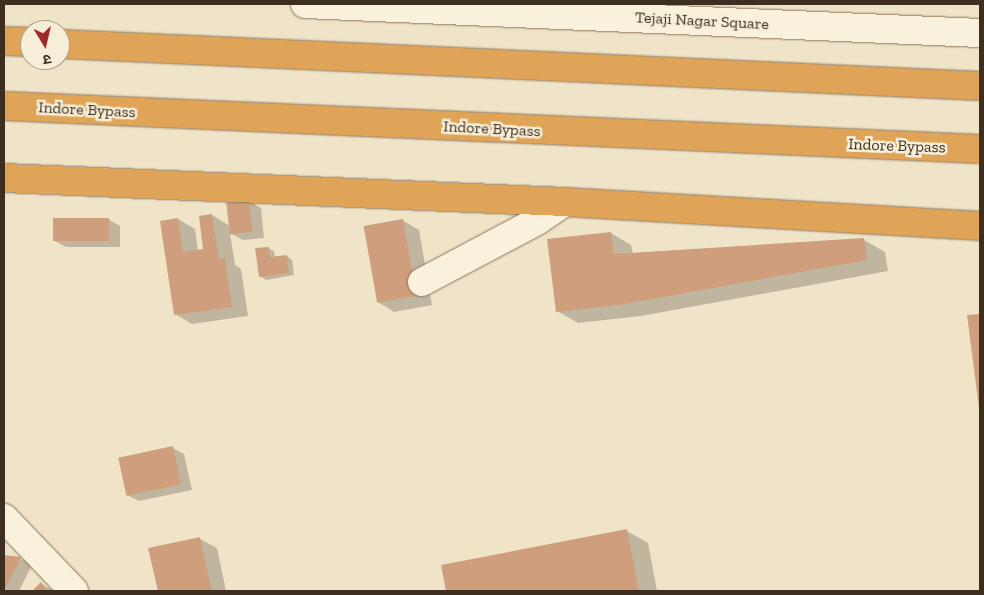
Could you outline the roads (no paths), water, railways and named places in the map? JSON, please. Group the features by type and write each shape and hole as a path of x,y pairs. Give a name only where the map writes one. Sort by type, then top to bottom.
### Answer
{"highway":[{"path":"4,41 20,42"},
{"path":"70,44 980,86"},
{"name":"Indore Bypass","path":"4,106 980,149"},
{"path":"4,178 565,202 980,226"}],"street":[{"name":"Tejaji Nagar Square","path":"304,4 980,33"},
{"path":"422,282 537,221 565,202"},
{"path":"4,518 74,591"}]}
